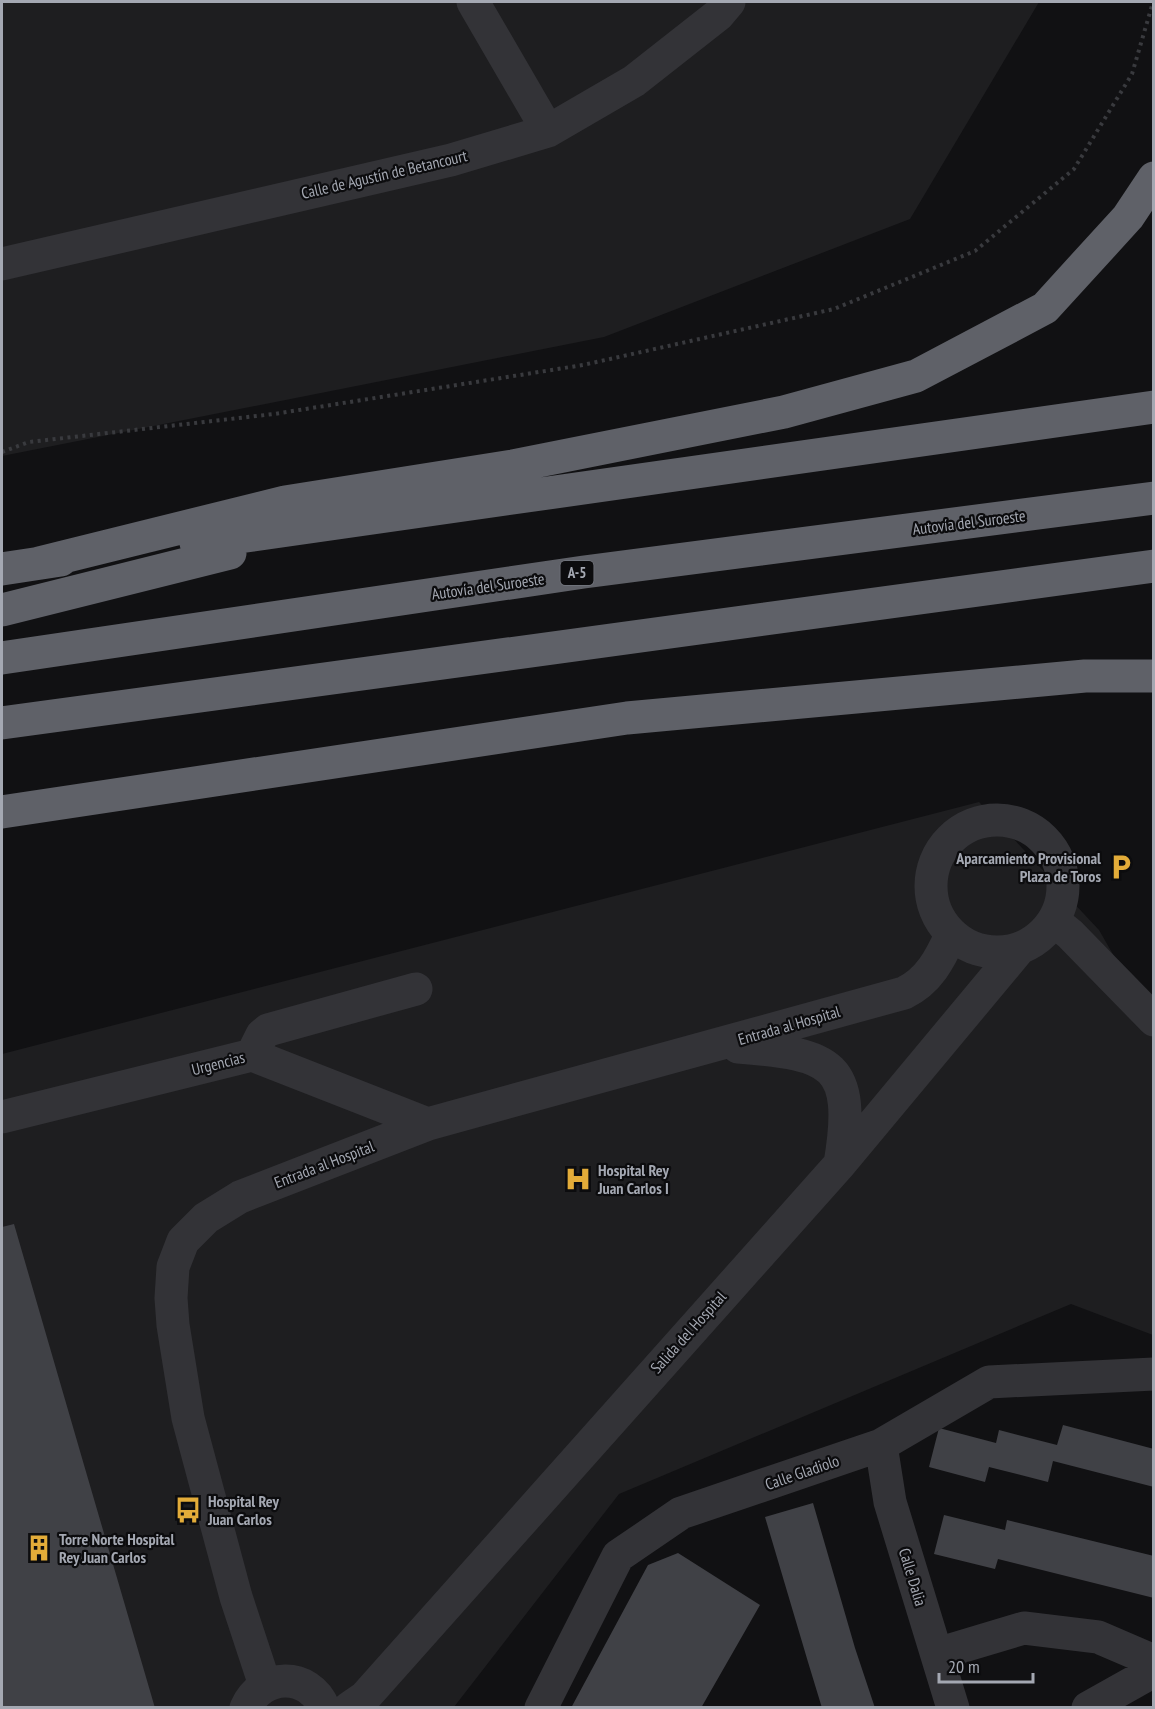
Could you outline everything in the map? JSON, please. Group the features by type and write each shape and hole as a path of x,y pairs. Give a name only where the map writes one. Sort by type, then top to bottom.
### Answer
{"highway":[{"path":"39,563 285,502 513,466 762,416 916,376 1045,308 1128,217 1154,178"},
{"path":"2,569 354,522 1154,407"},
{"name":"Autovía del Suroeste","path":"2,658 596,570 1154,498"},
{"path":"2,610 354,522"},
{"path":"2,723 1154,566"},
{"path":"2,812 627,718 1085,676 1154,675"}],"street":[{"path":"473,2 548,131"},
{"name":"Calle de Agustín de Betancourt","path":"2,264 450,160 548,131 634,81 718,15 729,2"},
{"path":"988,820 1013,822 1024,826 1045,840 1053,850 1064,885 1063,898 1054,921 1038,938 1018,949 983,952 960,942 951,935 936,915 930,890 933,866 945,844 954,835 975,823 988,820"},
{"path":"1054,921 1084,948 1154,1020"},
{"name":"Entrada al Hospital","path":"256,1696 236,1597 188,1419 173,1325 173,1267 183,1241 206,1218 240,1197 428,1124 904,993 918,986 939,960 951,935"},
{"name":"Salida del Hospital","path":"349,1707 365,1697 840,1164 1018,949"},
{"path":"252,1055 262,1035 268,1030 416,989"},
{"path":"717,1045 788,1051 818,1060 828,1068 838,1079 846,1108 840,1164"},
{"name":"Urgencias","path":"2,1117 252,1055 428,1124"},
{"name":"Calle Gladiolo","path":"541,1707 618,1557 681,1513 881,1445 989,1382 1154,1374"},
{"name":"Calle Dalia","path":"881,1445 890,1502 953,1707"},
{"path":"937,1654 1024,1628 1098,1637 1154,1661"},
{"path":"1088,1707 1154,1671"},
{"path":"256,1696 286,1680 297,1681 315,1692 324,1707"}],"path":[{"path":"2,452 29,442 274,414 583,365 834,309 975,251 1074,169 1132,74 1153,2"}],"shaded area":[{"path":"2,2 1039,2 910,219 604,337 2,456"},
{"name":"Hospital Rey Juan Carlos I","path":"979,802 1099,930 1153,1024 1153,1335 1071,1304 619,1494 454,1707 2,1708 2,1054"}],"building":[{"path":"14,1224 155,1708 2,1708 2,1227"},
{"path":"1063,1425 1154,1449 1154,1487 1053,1461 1048,1482 989,1467 985,1482 929,1467 939,1428 996,1443 999,1430 1057,1445"},
{"path":"813,1503 875,1708 822,1708 808,1662 765,1517"},
{"path":"944,1515 1005,1530 1007,1520 1154,1556 1154,1598 998,1559 995,1569 934,1554"},
{"path":"678,1553 760,1605 701,1708 571,1708 648,1565"}],"place":[{"name":"Aparcamiento Provisional Plaza de Toros","path":"1121,867"},
{"name":"Hospital Rey Juan Carlos I","path":"578,1179"},
{"name":"Hospital Rey Juan Carlos","path":"188,1510"},
{"name":"Torre Norte Hospital Rey Juan Carlos","path":"39,1548"}]}
